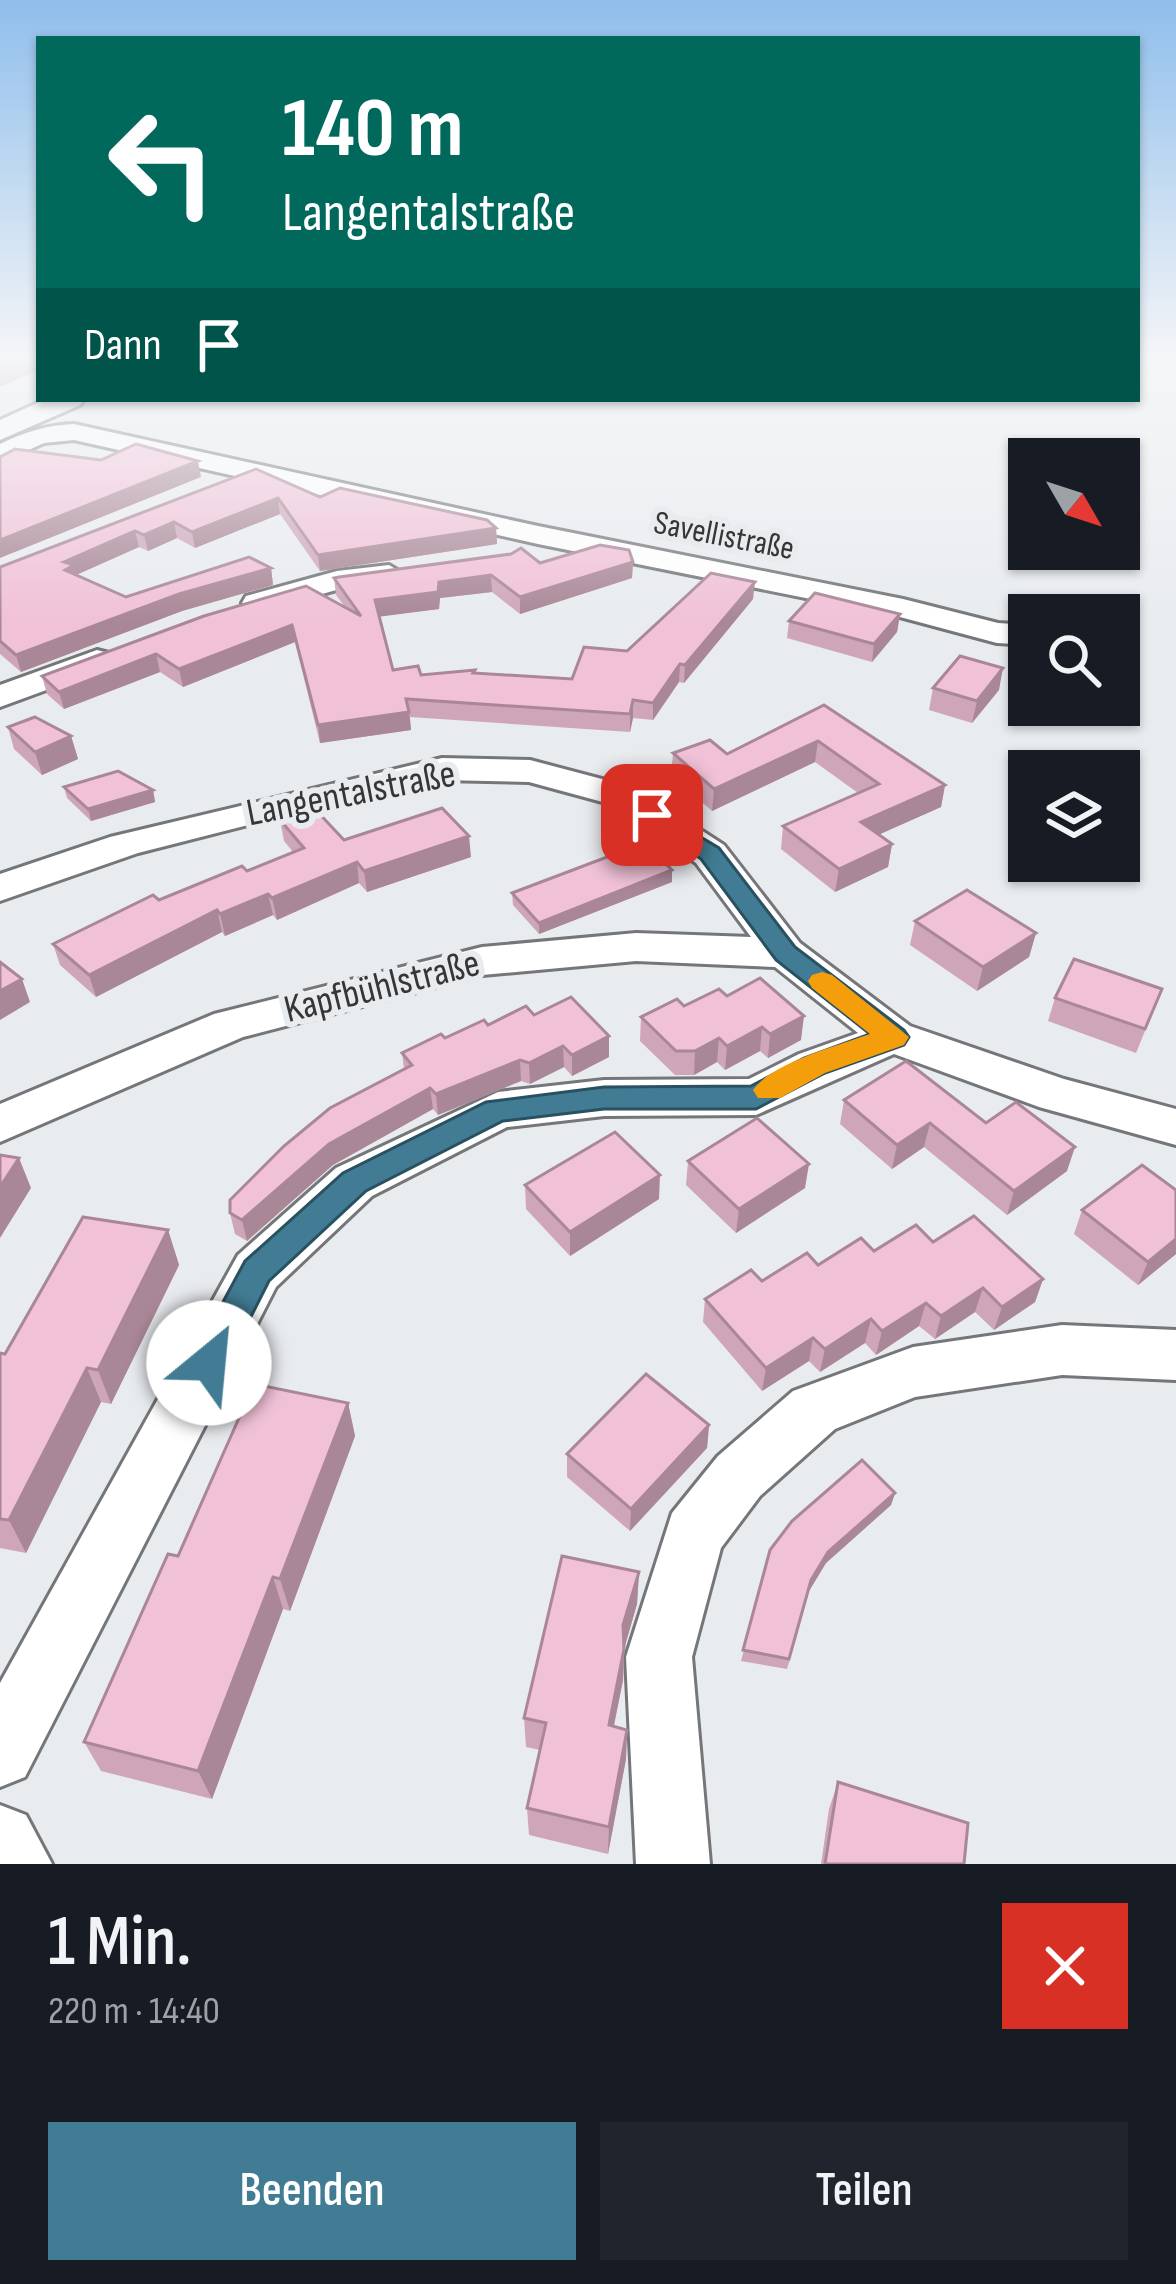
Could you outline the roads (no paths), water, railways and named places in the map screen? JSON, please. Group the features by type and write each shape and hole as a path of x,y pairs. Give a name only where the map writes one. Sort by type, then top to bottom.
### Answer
{"street":[{"name":"Savellistraße","path":"131,447 1008,633"},
{"path":"210,490 249,471"},
{"path":"501,560 538,535"},
{"path":"236,610 338,580 431,570"},
{"path":"0,697 130,647"},
{"name":"Langentalstraße","path":"0,888 124,845 316,796 442,769 530,770 623,796 710,854 785,953 894,1037 1056,1095 1176,1127"},
{"name":"Kapfbühlstraße","path":"0,1124 230,1025 482,961 636,947 785,953"},
{"path":"0,1752 257,1271 354,1182 497,1110 604,1098 756,1097 814,1066 894,1037"},
{"path":"674,1864 659,1657 694,1534 739,1476 814,1410 913,1372 1062,1350 1176,1355"},
{"path":"0,1840 15,1864"}]}
